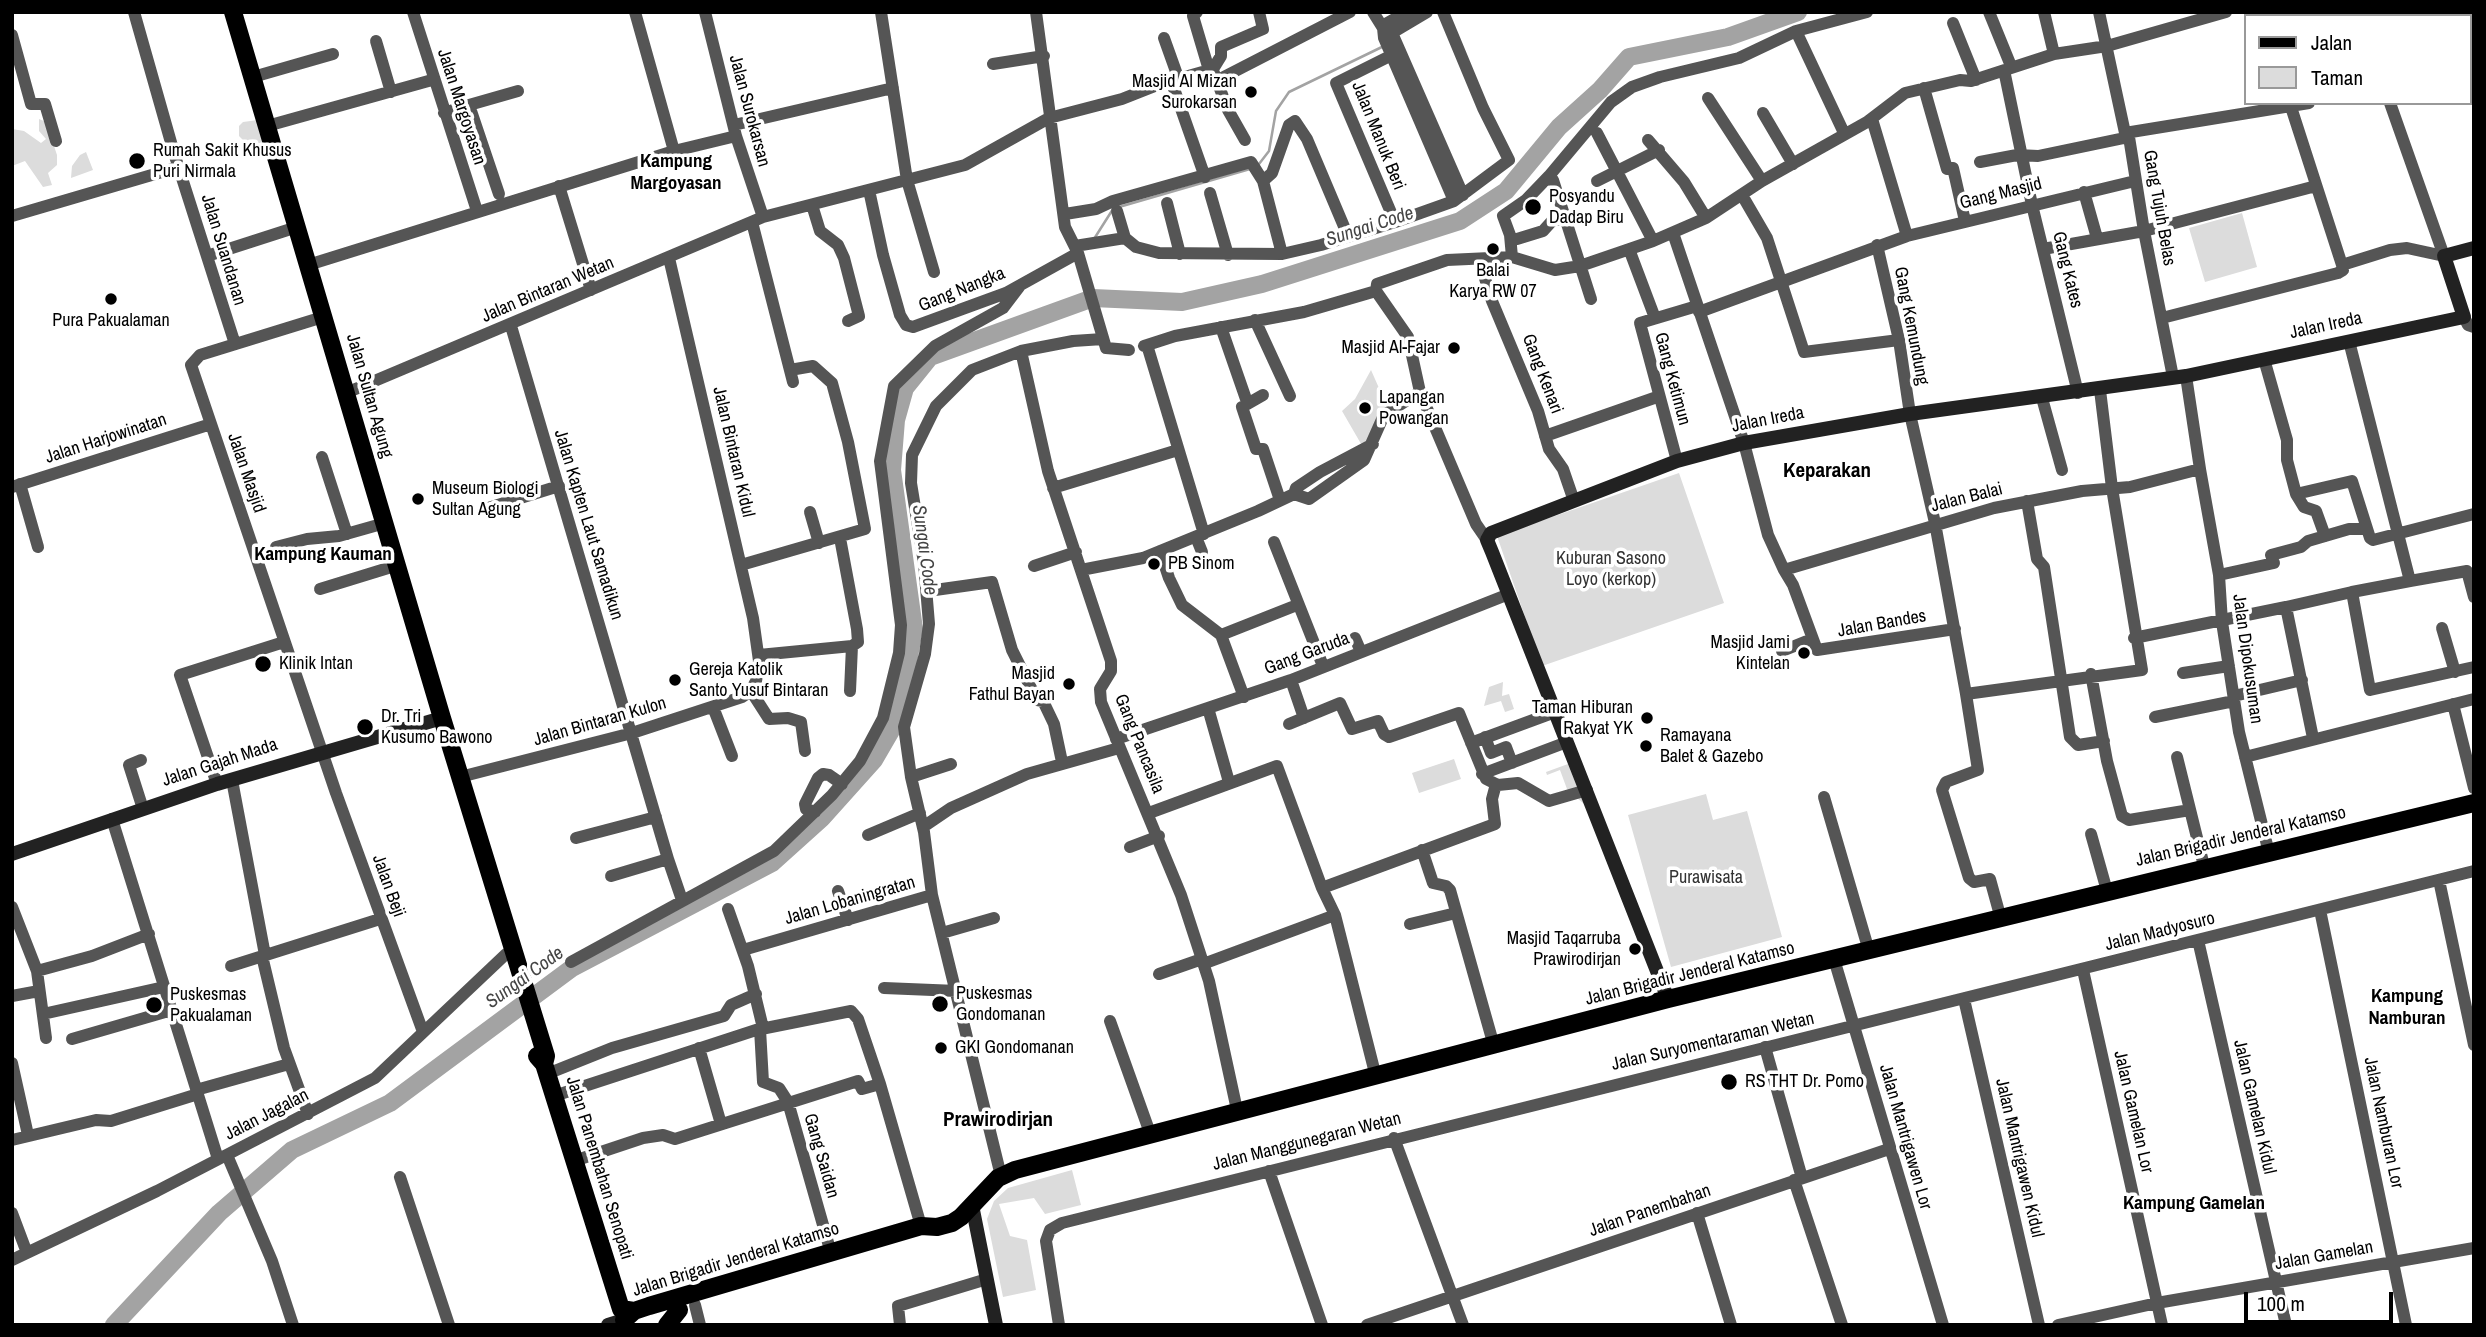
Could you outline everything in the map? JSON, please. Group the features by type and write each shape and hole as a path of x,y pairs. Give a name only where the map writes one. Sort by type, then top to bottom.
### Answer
{"main road":[{"name":"Jalan Sultan Agung","path":"233,12 463,785 519,983"},
{"name":"Jalan Sultan Agung","path":"463,785 462,810 506,954 519,983"},
{"name":"Jalan Brigadir Jenderal Katamso","path":"627,1320 831,1253 957,1220 1001,1175 1150,1133 1376,1077 1668,999 2001,919 2204,866 2269,853 2474,803"},
{"name":"Jalan Panembahan Senopati","path":"519,983 536,1039 538,1058 546,1069 627,1320"},
{"name":"Jalan Brigadir Jenderal Katamso","path":"627,1320 687,1308 924,1237 929,1227"},
{"path":"667,1325 687,1308"}],"street":[{"name":"Jalan Suandanan","path":"134,12 234,344"},
{"name":"Jalan Margoyasan","path":"413,12 432,80 477,211"},
{"path":"635,12 674,151"},
{"name":"Jalan Surokarsan","path":"705,12 757,220 791,376 813,366 832,383 838,402 865,523 863,532 840,538"},
{"path":"881,12 907,180 934,272"},
{"path":"1036,12 1065,227 1085,268 1108,349 1129,349"},
{"path":"1196,12 1193,16 1213,73 1245,140"},
{"path":"1213,73 1221,56 1220,48 1263,29 1259,12"},
{"name":"Jalan Bintaran Wetan","path":"346,393 511,326 757,220 965,165 1049,118 1213,73 1350,12"},
{"path":"1373,12 1396,53 1459,198"},
{"path":"1385,31 1407,12"},
{"path":"1385,31 1427,12"},
{"path":"1117,211 1125,239 1136,247 1159,253 1282,254 1395,222 1459,198 1507,163 1509,157 1483,108 1443,12"},
{"path":"1512,257 1510,235 1503,216 1526,200 1611,102 1632,87 1660,77 1739,58 1796,31 1867,12"},
{"name":"Gang Kates","path":"1989,12 2007,68 2032,205 2078,393"},
{"path":"2044,12 2054,54"},
{"name":"Gang Tujuh Belas","path":"2099,12 2127,135 2162,318 2180,377"},
{"path":"1668,999 1487,540 1476,524 1420,392 1411,343 1376,291 1377,284 1428,265 1456,259 1512,257 1555,270 1580,266 1653,241 1706,218 1762,181 1872,119 1905,93 1976,80 2054,54 2107,46 2191,18 2226,12"},
{"path":"1953,23 1976,80"},
{"path":"1796,31 1844,133"},
{"path":"12,35 31,104 45,104 56,141"},
{"path":"1164,38 1205,177"},
{"path":"376,41 391,92"},
{"name":"Jalan Manuk Beri","path":"1395,222 1336,83 1396,53"},
{"path":"253,77 333,54"},
{"path":"993,64 1044,56"},
{"path":"267,126 432,80"},
{"path":"308,265 735,131 893,88"},
{"path":"1924,88 1947,169 1953,168 1965,221"},
{"path":"444,113 518,91"},
{"path":"1708,98 1762,181"},
{"path":"469,105 499,194"},
{"path":"1980,162 2038,156 2127,135 2300,105"},
{"path":"2390,105 2444,256"},
{"path":"2162,318 2343,270 2291,107"},
{"path":"1763,113 1793,164"},
{"path":"1872,119 1907,236"},
{"path":"1257,172 1272,173 1293,122 1297,121 1348,236"},
{"path":"1597,133 1653,241"},
{"path":"1648,140 1684,182 1706,218"},
{"path":"1597,181 1659,150"},
{"path":"1065,215 1096,209 1113,201 1251,162 1257,172 1282,254"},
{"path":"12,216 179,167"},
{"path":"1553,180 1591,299"},
{"name":"Gang Masjid","path":"1781,282 1907,236 2135,181"},
{"path":"559,186 591,290"},
{"path":"2043,249 2144,231 2316,186"},
{"name":"Gang Nangka","path":"869,190 883,255 900,315 906,325 913,327 928,324 1019,287 1076,250"},
{"path":"2084,192 2096,238"},
{"path":"1210,193 1228,255"},
{"path":"1742,195 1767,237 1804,352 1899,340"},
{"path":"1167,203 1180,254"},
{"path":"812,205 820,231 834,240 844,258 859,316 848,321"},
{"path":"1517,239 1543,231 1552,221 1564,218"},
{"path":"207,257 297,227"},
{"path":"1673,233 1744,443 1768,535 1793,585 1812,639 1782,651"},
{"path":"1076,250 1125,239"},
{"name":"Gang Kemundung","path":"1877,246 1899,340 1910,414 1935,523 1978,770 1946,782 1942,790 1969,878 1974,882 1990,879 2001,919"},
{"path":"2342,265 2390,250 2407,248 2444,256 2474,248"},
{"path":"1629,250 1655,318"},
{"name":"Jalan Ireda","path":"1487,540 1496,529 1677,461 1744,443 1910,414 2180,377 2349,341 2469,322 2444,256"},
{"name":"Jalan Bintaran Kidul","path":"669,258 741,565 759,656"},
{"name":"Gang Kenari","path":"1479,259 1549,449 1563,469 1574,500"},
{"name":"Gang Ketimun","path":"1677,461 1657,397 1640,325 1655,318 1698,309 1781,282"},
{"path":"571,962 766,857 815,812 860,761 883,718 899,653 901,625 880,461 894,386 935,346 1003,308 1019,287"},
{"path":"1202,552 1178,450 1145,345 1221,327 1304,312 1376,291"},
{"path":"234,344 323,317"},
{"path":"1255,320 1290,396"},
{"name":"Jalan Kapten Laut Samadikun","path":"511,326 682,900"},
{"path":"1221,327 1247,402"},
{"path":"932,895 923,827 911,776 904,727 925,654 929,624 928,591 910,477 915,443 936,406 957,382 981,365 1021,351 1103,336"},
{"path":"2349,341 2410,581"},
{"name":"Jalan Masjid","path":"234,344 200,355 191,365 322,751"},
{"name":"Gang Pancasila","path":"1021,351 1053,488 1111,661 1111,671 1099,694 1171,865 1203,962 1237,1110"},
{"path":"2264,359 2287,440 2287,460 2296,494 2304,507 2317,513 2325,536"},
{"path":"2180,377 2200,469"},
{"path":"1966,694 2061,683 2091,674 2142,670 2134,638 2100,390"},
{"path":"1082,570 1109,562 1128,562 1160,551 1294,494 1297,488 1320,472 1373,444 1384,415 1420,392"},
{"path":"1263,395 1242,407 1256,449 1262,449 1280,500"},
{"path":"1545,436 1604,413 1657,397"},
{"path":"2042,397 2062,470"},
{"name":"Jalan Harjowinatan","path":"16,486 211,424"},
{"path":"1053,488 1178,450"},
{"path":"322,457 346,534"},
{"name":"Jalan Balai","path":"1784,570 1935,523 2027,501 2130,487 2200,469"},
{"name":"Jalan Dipokusuman","path":"2200,469 2219,575 2222,622 2234,698 2245,757 2269,853"},
{"path":"2296,494 2351,481 2366,528 2373,540 2474,514"},
{"path":"16,486 38,547"},
{"path":"485,509 559,486"},
{"path":"2027,501 2037,559 2043,567 2073,743 2104,741"},
{"path":"810,512 819,543"},
{"path":"276,547 306,539 346,534 385,523"},
{"path":"2219,575 2274,564 2271,555 2301,547 2308,541 2325,536 2362,526 2366,528"},
{"path":"741,565 840,538 858,642 852,646 759,656 758,674 751,691 769,719 801,722 805,751"},
{"path":"1275,542 1297,605 1323,666"},
{"path":"1160,551 1169,579 1182,605 1221,635 1244,697"},
{"path":"1034,566 1076,552"},
{"path":"320,589 398,565"},
{"path":"2134,638 2222,622 2351,592 2467,571 2474,597"},
{"path":"928,591 977,582 993,583 1000,616 1012,650 1037,700 1043,701 1054,724 1062,762"},
{"path":"2351,592 2370,690 2474,667"},
{"name":"Gang Garuda","path":"923,827 975,797 1062,762 1291,680 1508,594"},
{"path":"1221,635 1297,605"},
{"path":"2286,607 2313,738"},
{"path":"2442,628 2455,672"},
{"name":"Jalan Bandes","path":"1812,639 1817,650 1822,652 1955,629"},
{"path":"1355,638 1360,652"},
{"path":"217,784 180,675 284,642"},
{"path":"850,691 852,646"},
{"path":"2183,673 2229,666"},
{"path":"2091,674 2122,816 2129,820 2190,810"},
{"path":"1291,680 1304,718"},
{"path":"2155,717 2302,680"},
{"name":"Jalan Bintaran Kulon","path":"463,785 632,733 751,691"},
{"path":"2245,757 2474,699"},
{"path":"1289,724 1340,703 1352,729 1378,721 1384,734 1390,737 1459,713 1482,774 1496,784 1518,783 1549,801 1587,790"},
{"path":"2453,704 2474,788"},
{"path":"713,706 732,756"},
{"path":"1208,708 1229,782"},
{"path":"1471,743 1555,712"},
{"name":"Jalan Gajah Mada","path":"12,854 232,779 442,718"},
{"path":"1485,737 1491,752 1506,747 1513,763"},
{"path":"1482,774 1567,742"},
{"name":"Jalan Beji","path":"322,751 380,919 423,1032"},
{"path":"2177,757 2204,866"},
{"path":"141,760 129,765 143,809"},
{"path":"911,776 951,764"},
{"path":"1149,813 1274,765 1279,768 1322,888 1335,915 1376,1077"},
{"path":"815,812 806,809 805,804 818,778 822,774 829,775 842,784"},
{"path":"232,779 263,956 289,1063 308,1114"},
{"path":"1322,888 1496,823 1492,799 1496,784"},
{"path":"1824,797 1869,951"},
{"path":"868,835 920,813"},
{"path":"576,838 656,817"},
{"path":"112,819 197,1092 222,1157 238,1178 292,1325"},
{"path":"2091,834 2107,891"},
{"path":"1129,847 1158,836"},
{"path":"1422,850 1433,883 1448,887 1494,1046"},
{"path":"611,876 668,859"},
{"name":"Jalan Madyosuro","path":"1854,1027 2474,871"},
{"path":"2439,880 2474,1045"},
{"path":"838,891 848,920"},
{"name":"Jalan Lobaningratan","path":"743,950 932,895 1001,1175"},
{"path":"12,907 37,971 46,1038"},
{"path":"728,909 756,994 759,1029"},
{"name":"Jalan Namburan Lor","path":"2320,909 2406,1325"},
{"path":"1410,924 1456,913"},
{"path":"1159,974 1203,962 1335,915"},
{"path":"942,933 994,918"},
{"path":"230,966 380,919"},
{"path":"37,971 92,956 149,934"},
{"name":"Jalan Gamelan Kidul","path":"2198,940 2286,1325"},
{"name":"Jalan Jagalan","path":"12,1260 308,1114 375,1078 506,954"},
{"name":"Jalan Mantrigawen Lor","path":"1833,959 1943,1325"},
{"name":"Jalan Gamelan Lor","path":"2082,970 2162,1325"},
{"path":"43,1014 164,987"},
{"path":"884,988 957,991"},
{"path":"12,996 39,991"},
{"path":"546,1069 726,1016 731,1005 756,994"},
{"name":"Jalan Mantrigawen Kidul","path":"1964,999 2039,1325"},
{"path":"72,1039 172,1010"},
{"path":"554,1096 759,1029 852,1012 858,1019 929,1227"},
{"path":"1110,1021 1150,1133"},
{"name":"Jalan Suryomentaraman Wetan","path":"1580,1093 1854,1027"},
{"name":"Gang Saidan","path":"759,1029 763,1082 779,1088 788,1102 831,1253"},
{"path":"1765,1047 1798,1179 1842,1325"},
{"path":"698,1048 722,1124"},
{"path":"12,1063 28,1135"},
{"path":"12,1140 96,1120 111,1121 289,1063"},
{"path":"574,1161 643,1138 663,1135 676,1139 858,1081 863,1089 880,1084"},
{"name":"Jalan Manggunegaran Wetan","path":"1059,1325 1046,1255 1047,1234 1062,1223 1580,1093"},
{"path":"1394,1138 1464,1325"},
{"name":"Jalan Panembahan","path":"1367,1325 1889,1149"},
{"path":"1269,1171 1322,1325"},
{"path":"400,1177 449,1325"},
{"path":"972,1205 996,1325"},
{"path":"12,1213 27,1253"},
{"path":"1698,1213 1731,1325"},
{"name":"Jalan Gamelan","path":"2058,1325 2157,1303 2474,1248"},
{"path":"900,1325 898,1306 987,1279"},
{"path":"687,1308 700,1325"}],"green space":[{"path":"39,119 46,122 57,155 57,165 48,173 52,185 43,187 25,161 12,166 12,129 24,131 41,143 46,139 39,131"},
{"path":"258,120 269,148 262,151 252,149 239,136 239,126 243,122"},
{"path":"86,152 93,170 71,178 72,166 80,155"},
{"path":"2242,213 2257,267 2205,282 2189,228"},
{"name":"Lapangan Powangan","path":"1371,370 1386,404 1364,449 1342,411 1355,399"},
{"name":"Kuburan Sasono Loyo (kerkop)","path":"1679,473 1724,603 1542,666 1497,536"},
{"path":"1503,682 1502,696 1509,694 1514,709 1505,712 1501,701 1484,706 1489,687"},
{"path":"1454,759 1461,779 1419,793 1412,773"},
{"path":"1568,764 1584,804 1567,789 1560,770 1547,775 1546,772"},
{"name":"Purawisata","path":"1706,794 1713,820 1747,811 1782,937 1671,967 1628,815"},
{"path":"1072,1170 1081,1205 1045,1214 1034,1198 999,1204 1010,1236 1027,1240 1036,1290 1003,1297 987,1219 994,1201 1008,1188"}],"waterway":[{"name":"Sungai Code","path":"114,1325 219,1213 292,1150 390,1103 572,968 772,863 822,818 874,760 892,729 901,701 914,629 892,470 896,420 905,388 930,357 1093,298 1182,302 1262,284 1460,221 1506,191 1559,127 1600,90 1629,57 1728,37 1798,12"},
{"path":"1259,164 1269,151 1276,111 1289,92 1384,46"},
{"path":"1119,207 1250,169"},
{"path":"1094,239 1113,209"}],"place":[{"name":"Masjid Al Mizan Surokarsan","path":"1251,92"},
{"name":"Rumah Sakit Khusus Puri Nirmala","path":"137,161"},
{"name":"Posyandu Dadap Biru","path":"1533,207"},
{"name":"Balai Karya RW 07","path":"1493,249"},
{"name":"Pura Pakualaman","path":"111,299"},
{"name":"Masjid Al-Fajar","path":"1454,348"},
{"name":"Lapangan Powangan","path":"1365,408"},
{"name":"Museum Biologi Sultan Agung","path":"418,499"},
{"name":"PB Sinom","path":"1154,564"},
{"name":"Masjid Jami Kintelan","path":"1804,653"},
{"name":"Klinik Intan","path":"263,664"},
{"name":"Gereja Katolik Santo Yusuf Bintaran","path":"675,680"},
{"name":"Masjid Fathul Bayan","path":"1069,684"},
{"name":"Taman Hiburan Rakyat YK","path":"1647,718"},
{"name":"Dr. Tri Kusumo Bawono","path":"365,727"},
{"name":"Ramayana Balet & Gazebo","path":"1646,746"},
{"name":"Masjid Taqarruba Prawirodirjan","path":"1635,949"},
{"name":"Puskesmas Gondomanan","path":"940,1004"},
{"name":"Puskesmas Pakualaman","path":"154,1005"},
{"name":"GKI Gondomanan","path":"941,1048"},
{"name":"RS THT Dr. Pomo","path":"1729,1082"}],"district":[{"name":"Kampung Margoyasan","path":"676,173"},
{"name":"Keparakan","path":"1827,471"},
{"name":"Kampung Kauman","path":"323,555"},
{"name":"Kampung Namburan","path":"2407,1008"},
{"name":"Prawirodirjan","path":"998,1120"},
{"name":"Kampung Gamelan","path":"2194,1204"}]}
